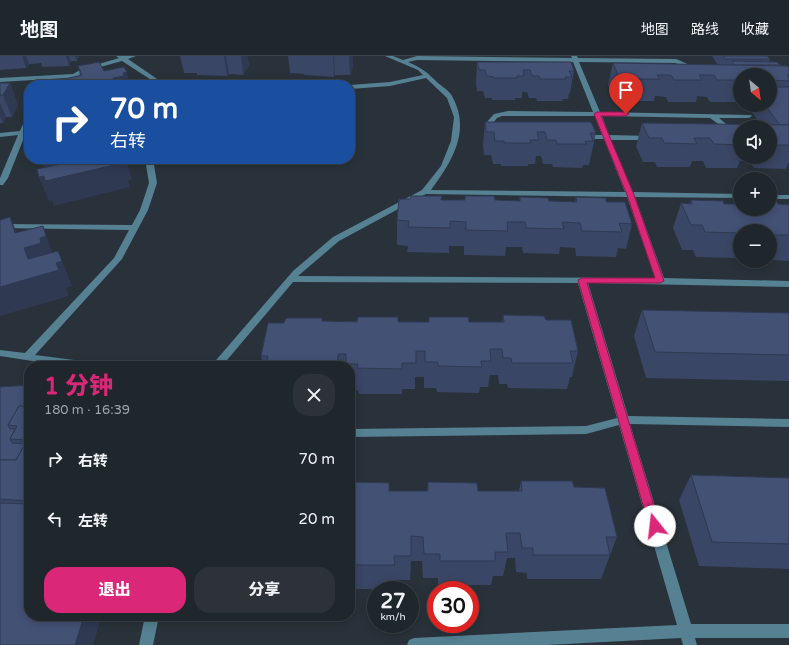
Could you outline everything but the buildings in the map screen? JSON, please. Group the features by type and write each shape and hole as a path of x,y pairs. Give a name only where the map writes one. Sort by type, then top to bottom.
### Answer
{"street":[{"path":"68,80 84,70 121,57 133,56"},
{"path":"220,361 292,279 336,239 425,192 445,166 455,141 457,117 450,97 420,70 388,56"},
{"path":"121,57 156,80"},
{"path":"402,62 417,58 575,58 676,61 704,71"},
{"path":"575,58 630,195 660,281"},
{"path":"0,80 74,76"},
{"path":"355,87 390,84 427,76"},
{"path":"504,134 494,129 489,123 491,118 508,113 749,116"},
{"path":"711,115 729,129 729,133 726,136 718,138"},
{"path":"0,183 4,178 24,128"},
{"path":"0,135 22,133"},
{"path":"576,137 655,138"},
{"path":"18,144 24,144"},
{"path":"27,357 118,259 144,210 153,183 150,164"},
{"path":"425,192 733,196"},
{"path":"777,197 789,197"},
{"path":"0,226 135,228"},
{"path":"292,279 582,280 789,284"},
{"path":"582,280 690,645"},
{"path":"0,353 55,361"},
{"path":"355,433 586,430 624,420 789,423"},
{"path":"146,645 151,621"},
{"path":"414,645 685,631 789,631"}],"route":[{"path":"626,114 597,114 630,195 660,281 582,280 655,526"}]}
